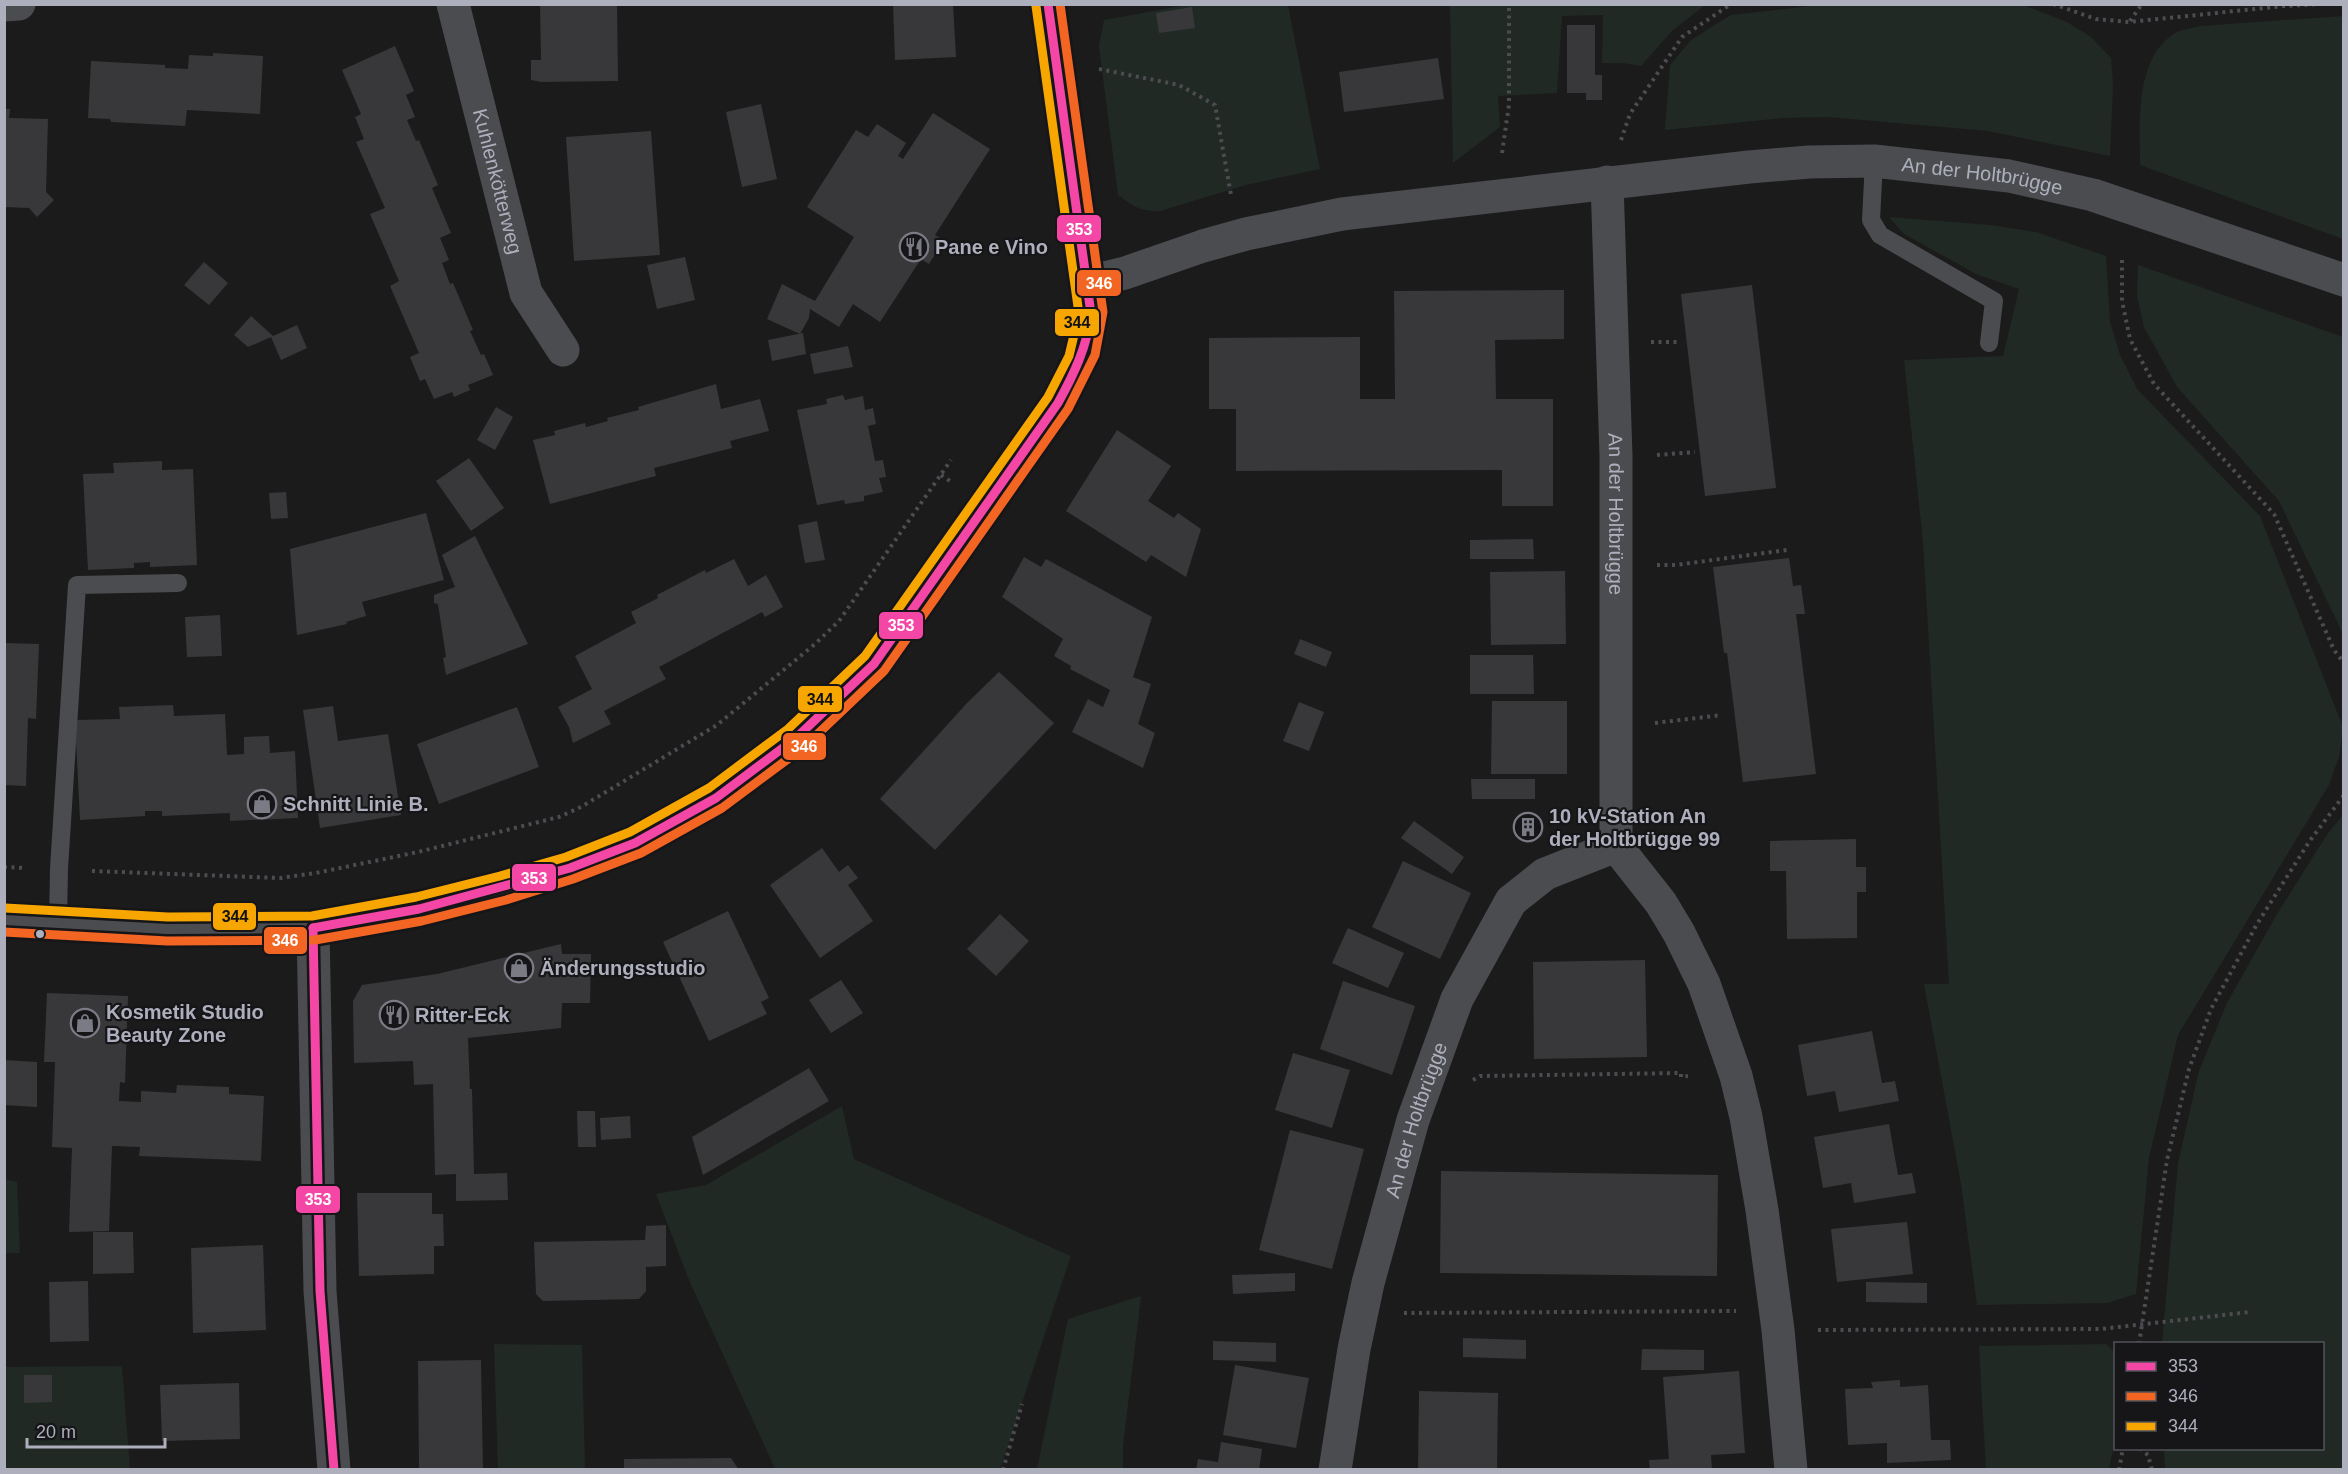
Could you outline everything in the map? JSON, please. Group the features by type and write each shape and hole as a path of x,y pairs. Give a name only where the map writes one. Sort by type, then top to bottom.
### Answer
{"street":[{"path":"4,5 19,4"},
{"name":"Kuhlenkötterweg","path":"453,4 526,293 563,350"},
{"path":"4,920 168,929 313,928 419,909 503,888 570,868 627,847 716,798 796,738 874,664 1058,403 1083,359 1089,336 1091,314 1088,282 1048,4"},
{"name":"An der Holtbrügge","path":"1088,282 1125,273 1246,234 1342,214 1608,182 1809,162 1874,160 2010,176 2093,195 2343,280"},
{"name":"An der Holtbrügge","path":"1335,1470 1361,1314 1401,1160 1426,1080 1457,999 1511,901 1545,874 1616,846 1616,440 1608,182"},
{"path":"1616,846 1661,903 1679,933 1704,984 1734,1070 1746,1117 1760,1198 1777,1320 1791,1470"},
{"path":"313,928 320,1291 334,1470"}],"lane":[{"path":"1874,160 1871,220 1880,235 1994,301 1989,344"},
{"path":"58,923 59,869 77,585 177,583"}],"path":[{"path":"1496,196 1509,105 1509,4"},
{"path":"1608,182 1630,114 1682,37 1731,4"},
{"path":"2054,4 2096,19 2129,22 2321,4"},
{"path":"2129,22 2142,4"},
{"path":"1057,63 1179,85 1215,105 1231,195"},
{"path":"2122,260 2122,301 2130,339 2154,384 2274,514 2334,650 2343,663"},
{"path":"4,867 280,878 418,852 559,817 592,801 717,725 815,644 839,621 951,460"},
{"path":"1616,564 1676,565 1787,550"},
{"path":"1616,728 1722,714"},
{"path":"2139,1342 2167,1160 2189,1069 2211,1009 2256,924 2343,795"},
{"path":"1426,1080 1462,1086 1480,1076 1681,1073 1681,1077 1688,1076"},
{"path":"1361,1314 1777,1320 2102,1329 2250,1312"},
{"path":"1003,1470 1022,1404"},
{"path":"2119,1470 2123,1450"},
{"path":"2141,1450 2148,1455 2152,1470"}],"shaded area":[{"path":"1450,4 1705,5 1672,31 1641,66 1602,63 1603,15 1562,16 1557,93 1498,96 1500,127 1453,163"},
{"path":"1828,4 2023,5 2067,22 2091,37 2111,58 2113,85 2110,156 1988,131 1828,117 1782,118 1665,130 1670,65 1691,40 1731,15"},
{"path":"1187,5 1288,5 1320,169 1246,185 1160,211 1138,207 1118,195 1099,46 1104,20"},
{"path":"2343,16 2343,239 2140,165 2140,111 2146,74 2153,57 2163,43 2177,32 2200,26"},
{"path":"1889,217 1991,225 2036,232 2106,256 2110,322 2120,355 2137,389 2260,516 2343,727 2339,757 2329,785 2178,1035 2149,1158 2136,1294 2107,1303 1977,1305 1961,1184 1924,984 1949,984 1923,542 1904,360 2003,356 2019,289 1976,274 1904,234"},
{"path":"2138,265 2343,337 2343,634 2279,501 2177,387 2144,327 2137,296"},
{"path":"2343,815 2343,1469 2165,1469 2164,1450 2324,1450 2324,1342 2162,1342 2178,1163 2199,1071 2227,1003 2277,914 2328,833"},
{"path":"842,1106 854,1159 1071,1256 1000,1469 775,1469 689,1280 656,1194 706,1185"},
{"path":"5,1179 17,1182 20,1253 5,1253"},
{"path":"1141,1296 1123,1446 1123,1469 1037,1469 1068,1319"},
{"path":"494,1344 582,1345 585,1469 498,1469"},
{"path":"2106,1344 2114,1352 2114,1445 2109,1469 1986,1469 1979,1346"},
{"path":"122,1366 130,1469 5,1469 4,1367"}],"building":[{"path":"540,4 617,4 618,81 541,82 531,80 531,60 541,60"},
{"path":"893,4 953,4 956,57 895,60"},
{"path":"1192,7 1195,28 1159,33 1156,13"},
{"path":"1567,25 1595,25 1595,75 1602,75 1602,100 1586,100 1586,93 1567,93"},
{"path":"395,46 414,91 406,95 415,117 407,120 416,141 419,140 438,185 432,188 451,233 440,238 449,260 442,263 473,330 470,331 493,375 468,385 470,390 454,397 452,392 434,399 425,379 420,381 410,357 419,353 390,286 399,281 370,214 385,208 356,142 364,139 355,117 361,114 342,70"},
{"path":"213,53 263,56 260,114 187,110 185,126 111,122 110,119 88,118 91,61 165,65 165,68 188,69 189,55 213,56"},
{"path":"1438,58 1444,99 1344,112 1339,72"},
{"path":"761,104 777,179 742,187 726,112"},
{"path":"4,109 10,109 9,118 48,119 46,192 54,200 37,217 29,208 4,207"},
{"path":"933,113 990,149 935,235 944,240 929,264 921,259 880,322 853,304 839,327 810,309 809,318 800,334 767,319 782,284 815,301 854,237 807,207 856,130 868,137 877,124 906,143 898,156 903,159"},
{"path":"651,131 660,255 574,261 566,137"},
{"path":"685,257 695,300 657,309 647,265"},
{"path":"204,262 228,283 209,305 184,285"},
{"path":"1752,285 1776,488 1705,496 1681,294"},
{"path":"1564,290 1564,339 1495,340 1496,399 1553,399 1553,506 1502,506 1502,470 1236,471 1236,409 1209,409 1209,338 1360,337 1360,399 1395,399 1394,291"},
{"path":"251,316 273,336 297,325 307,348 281,360 271,337 248,347 234,335"},
{"path":"803,333 806,354 772,361 768,340"},
{"path":"848,346 853,367 814,374 810,354"},
{"path":"716,384 721,409 760,399 769,431 730,441 732,448 654,468 656,476 550,504 533,440 555,435 554,431 585,423 586,427 608,421 607,418 639,410 638,407"},
{"path":"843,395 845,400 863,396 865,410 873,408 876,424 868,426 875,461 883,460 886,477 879,478 883,492 864,496 864,501 845,504 844,500 817,505 797,410 827,404 826,399"},
{"path":"496,407 513,417 495,450 477,440"},
{"path":"1117,430 1171,466 1148,501 1174,518 1178,513 1201,529 1186,577 1151,555 1146,562 1066,511"},
{"path":"469,458 504,508 471,531 436,481"},
{"path":"162,461 162,470 193,469 197,565 150,567 150,562 134,563 134,568 88,570 83,474 114,473 113,463"},
{"path":"286,492 288,518 271,519 269,493"},
{"path":"426,513 444,580 362,602 366,616 346,622 347,624 297,635 290,549"},
{"path":"817,521 825,560 805,563 798,525"},
{"path":"475,536 528,644 446,675 443,658 446,657 438,604 434,603 434,595 455,587 442,555"},
{"path":"1533,539 1534,559 1470,559 1470,540"},
{"path":"1024,557 1041,567 1046,559 1152,617 1133,677 1151,684 1138,724 1155,733 1143,768 1072,732 1088,699 1103,707 1110,690 1070,669 1071,666 1054,656 1063,639 1002,597"},
{"path":"1789,558 1793,586 1801,585 1805,614 1796,614 1816,774 1743,782 1727,653 1724,653 1713,567"},
{"path":"734,559 748,586 766,575 783,607 765,617 762,612 659,667 666,679 604,711 611,724 573,743 569,727 558,707 592,689 575,656 636,623 631,612 658,598 657,595 705,570 706,573"},
{"path":"1565,571 1566,644 1491,645 1490,572"},
{"path":"220,615 222,656 187,657 185,617"},
{"path":"1300,639 1332,652 1326,667 1294,654"},
{"path":"6,643 39,644 36,719 28,718 26,786 4,785"},
{"path":"1470,655 1533,655 1534,694 1470,694"},
{"path":"999,672 1054,723 935,850 880,799 967,703"},
{"path":"1492,701 1567,701 1567,774 1491,774"},
{"path":"1299,702 1324,712 1309,751 1283,741"},
{"path":"173,705 174,716 225,714 227,755 244,754 244,737 269,736 270,753 295,751 298,818 230,821 230,813 162,816 162,811 145,811 145,816 80,820 75,720 120,719 119,707"},
{"path":"333,706 338,741 388,734 401,815 320,828 303,710"},
{"path":"517,707 539,767 439,804 417,744"},
{"path":"1471,779 1535,779 1535,799 1472,799"},
{"name":"10 kV-Station An der Holtbrügge 99","path":"1524,812 1542,835 1531,843 1514,820"},
{"path":"1414,821 1464,857 1452,874 1401,838"},
{"path":"1856,839 1856,867 1866,867 1866,892 1857,892 1857,938 1787,939 1786,871 1770,871 1770,841"},
{"path":"822,848 839,872 848,865 858,878 848,885 873,921 820,958 770,885"},
{"path":"1403,861 1471,893 1440,959 1372,927"},
{"path":"728,911 769,998 761,1002 767,1014 709,1041 663,942"},
{"path":"1000,914 1029,941 996,976 967,949"},
{"path":"1348,928 1404,953 1388,988 1332,963"},
{"path":"561,944 562,954 591,954 590,1003 562,1003 561,1028 468,1038 474,1174 507,1173 508,1200 456,1201 456,1174 435,1175 433,1084 414,1085 413,1061 354,1063 353,1001 362,985 437,974"},
{"path":"1645,960 1647,1057 1534,1059 1533,962"},
{"path":"841,980 863,1013 831,1033 809,1000"},
{"path":"1343,981 1415,1006 1392,1075 1320,1049"},
{"path":"47,993 128,996 125,1083 120,1082 119,1101 141,1102 141,1091 176,1093 177,1085 229,1087 229,1094 264,1096 261,1161 139,1156 140,1147 112,1146 109,1231 69,1232 72,1148 52,1147 55,1062 44,1062"},
{"path":"1872,1031 1882,1083 1895,1081 1899,1101 1839,1112 1835,1091 1807,1096 1798,1045"},
{"path":"1293,1053 1350,1070 1332,1128 1275,1110"},
{"path":"4,1060 37,1062 37,1107 4,1105"},
{"path":"809,1068 829,1101 703,1175 692,1137"},
{"path":"577,1111 595,1111 596,1147 578,1147"},
{"path":"630,1116 631,1138 601,1140 600,1118"},
{"path":"1889,1124 1898,1175 1912,1173 1916,1193 1854,1203 1851,1183 1823,1188 1814,1137"},
{"path":"1290,1130 1364,1149 1332,1269 1259,1250"},
{"path":"1441,1171 1718,1175 1717,1276 1440,1273"},
{"path":"357,1193 432,1193 432,1214 443,1214 444,1246 434,1246 434,1274 359,1276"},
{"path":"1907,1222 1913,1274 1837,1282 1831,1229"},
{"path":"666,1225 666,1266 646,1267 646,1291 639,1299 543,1301 536,1294 534,1242 645,1240 646,1226"},
{"path":"93,1232 133,1232 134,1273 93,1274"},
{"path":"263,1245 266,1330 193,1333 191,1248"},
{"path":"1295,1273 1295,1291 1233,1294 1232,1275"},
{"path":"88,1281 89,1341 50,1342 49,1282"},
{"path":"1866,1282 1927,1283 1927,1303 1866,1302"},
{"path":"1463,1338 1526,1340 1526,1359 1463,1357"},
{"path":"1213,1341 1276,1343 1276,1362 1213,1360"},
{"path":"1642,1349 1704,1350 1704,1370 1641,1370"},
{"path":"481,1360 483,1470 419,1470 418,1361"},
{"path":"1235,1365 1309,1378 1296,1448 1223,1435"},
{"path":"1739,1371 1745,1453 1711,1455 1712,1470 1650,1470 1649,1460 1669,1459 1663,1377"},
{"path":"24,1375 52,1375 52,1402 24,1403"},
{"path":"1900,1380 1900,1387 1928,1385 1931,1440 1950,1440 1951,1460 1887,1463 1887,1443 1848,1445 1845,1389 1873,1388 1871,1382"},
{"path":"239,1383 240,1439 162,1441 160,1385"},
{"path":"1419,1391 1498,1393 1497,1470 1418,1470"},
{"path":"1221,1442 1262,1449 1259,1470 1196,1470 1198,1459 1218,1462"},
{"path":"731,1458 739,1470 624,1470 624,1459"}],"transit line":[{"name":"353","path":"313,928 419,909 570,868 635,843 716,798 796,738 874,664 1058,403 1074,371 1086,338 1091,314 1048,4"},
{"name":"346","path":"4,932 167,941 315,940 422,921 506,900 573,879 641,853 722,808 804,747 884,671 1068,409 1095,355 1103,312 1060,4"},
{"name":"344","path":"5,908 168,917 312,916 416,897 566,857 630,832 709,788 788,729 865,656 1048,397 1069,356 1079,314 1036,6"},
{"name":"353","path":"313,928 320,1291 334,1470"}],"place":[{"name":"Pane e Vino","path":"914,247"},
{"name":"Schnitt Linie B.","path":"262,804"},
{"name":"10 kV-Station An der Holtbrügge 99","path":"1528,827"},
{"name":"Änderungsstudio","path":"519,968"},
{"name":"Ritter-Eck","path":"394,1015"},
{"name":"Kosmetik Studio Beauty Zone","path":"85,1023"}]}
